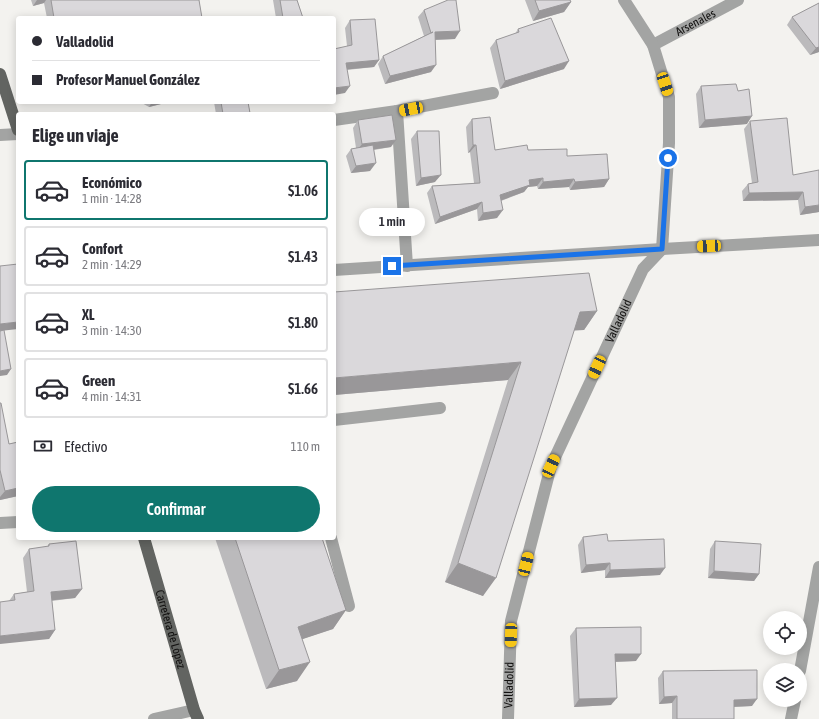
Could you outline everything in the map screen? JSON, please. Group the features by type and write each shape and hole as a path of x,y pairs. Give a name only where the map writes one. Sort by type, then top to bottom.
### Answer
{"main road":[{"path":"0,74 16,124"},
{"name":"Carretera de López","path":"145,540 196,714"}],"street":[{"path":"624,0 653,45 670,97 669,143 662,249"},
{"name":"Arsenales","path":"653,45 738,0"},
{"path":"336,120 397,111 493,93"},
{"path":"397,111 407,266"},
{"path":"0,134 16,134"},
{"path":"336,270 819,240"},
{"name":"Valladolid","path":"508,719 511,621 551,466 643,269 662,249"},
{"path":"336,420 440,408"},
{"path":"0,523 16,522"},
{"path":"331,540 349,606"},
{"path":"801,663 819,567"},
{"path":"791,719 794,707"},
{"path":"154,719 196,714"}],"building":[{"path":"51,0 199,0 202,16 54,16"},
{"path":"280,0 297,0 302,16 283,16"},
{"path":"448,0 456,0 460,31 435,32 436,65 390,76 383,56 431,33 424,10"},
{"path":"535,0 570,0 571,2 539,11"},
{"path":"819,3 819,47 816,48 792,17"},
{"path":"551,18 569,61 505,81 496,40 519,32 518,29"},
{"path":"375,19 379,60 346,63 350,86 336,88 336,49 352,45 350,20"},
{"path":"736,84 738,91 749,89 752,116 705,120 701,86"},
{"path":"221,104 248,104 250,112 223,112"},
{"path":"392,115 396,140 362,144 358,120"},
{"path":"490,117 495,150 527,145 528,150 567,149 567,156 607,154 609,179 575,182 574,179 543,182 543,178 529,180 530,185 500,195 503,210 483,213 482,202 440,217 432,186 480,183 476,145 473,145 472,119"},
{"path":"787,118 793,175 819,170 819,205 805,207 803,192 749,193 748,184 758,182 750,121"},
{"path":"417,131 439,131 441,175 421,178"},
{"path":"373,145 376,163 356,166 351,149"},
{"path":"16,264 16,322 0,324 0,266"},
{"path":"589,273 597,311 580,312 496,578 458,563 521,362 336,378 336,292"},
{"path":"4,330 11,369 0,371 0,331"},
{"path":"1,403 9,444 16,442 16,488 5,491 0,470"},
{"path":"607,534 608,541 664,539 665,568 610,570 610,563 586,565 583,537"},
{"path":"236,540 323,540 346,610 298,627 310,662 279,670"},
{"path":"76,541 82,589 51,592 55,630 0,636 0,602 15,600 14,594 34,591 29,549 49,546 49,544"},
{"path":"715,541 761,544 759,574 714,571"},
{"path":"641,627 641,654 615,654 617,698 579,699 576,628"},
{"path":"757,670 757,699 734,700 734,719 677,719 677,696 664,697 663,671"}],"route":[{"path":"392,266 662,249 668,158"}]}
